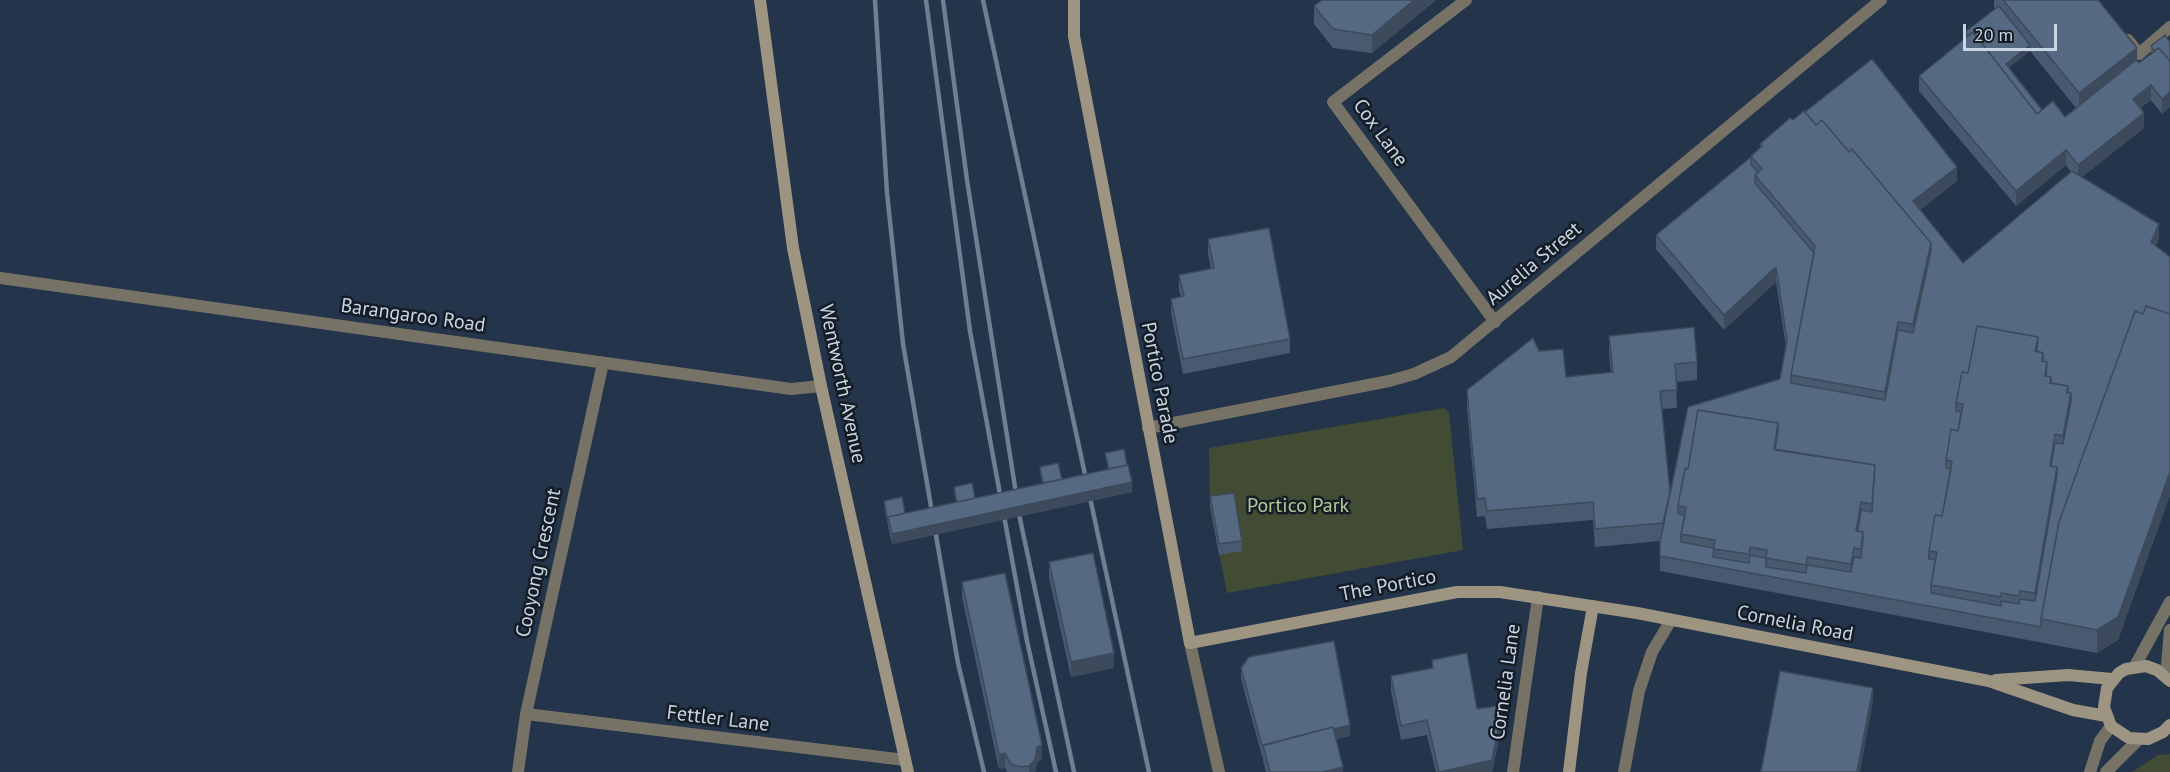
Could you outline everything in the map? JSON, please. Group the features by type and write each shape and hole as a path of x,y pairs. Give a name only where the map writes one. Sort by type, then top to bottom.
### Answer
{"main road":[{"name":"Wentworth Avenue","path":"760,0 793,248 821,386 907,766"},
{"name":"Portico Parade","path":"1074,0 1074,36 1190,644"},
{"name":"The Portico","path":"1190,644 1457,592 1478,591 1538,597 1593,606"},
{"name":"Cornelia Road","path":"1593,606 1989,681 2109,721 2119,733 2139,740"},
{"path":"1569,772 1581,674 1593,606"},
{"path":"2109,721 2104,697 2112,679 2126,669 2146,666 2168,679"},
{"name":"Cornelia Road","path":"1989,681 2068,675 2112,679"},
{"path":"2139,740 2156,736 2170,725"}],"street":[{"name":"Cox Lane","path":"1466,0 1333,102 1495,321"},
{"name":"Aurelia Street","path":"1148,428 1414,374 1451,357 1881,0"},
{"path":"2118,27 2139,54 2170,27"},
{"name":"Barangaroo Road","path":"0,278 791,389 821,386"},
{"name":"Cooyong Crescent","path":"518,772 526,714 603,363"},
{"name":"Cornelia Lane","path":"1513,772 1538,597"},
{"path":"2135,666 2170,602"},
{"path":"1624,772 1639,691 1652,652 1671,620"},
{"path":"2168,679 2170,630"},
{"name":"Portico Parade","path":"1190,644 1219,772"},
{"name":"Fettler Lane","path":"526,714 907,766"},
{"path":"2090,772 2109,721"},
{"path":"2106,772 2139,740"}],"green space":[{"name":"Portico Park","path":"1445,408 1449,413 1463,550 1227,593 1210,507 1209,448"},
{"path":"2170,754 2170,772 2132,772 2158,755"}],"building":[{"path":"1322,0 1414,0 1372,35 1333,29 1314,6"},
{"path":"2003,0 2098,0 2137,48 2079,93"},
{"path":"1999,6 2030,45 2006,64 2042,110 2037,114 1973,32 1968,35 1965,32"},
{"path":"1973,32 2037,114 2053,101 2065,117 2136,60 2139,63 2159,48 2170,61 2170,92 2162,99 2151,85 2133,99 2144,113 2078,165 2066,150 2016,191 1919,76"},
{"path":"2165,35 2170,42 2170,61 2159,48 2154,51 2151,46"},
{"path":"1872,59 1957,167 1913,201 1963,263 2072,171 2159,224 2151,242 2170,257 2170,314 2146,306 2143,314 2135,311 2059,522 2041,627 1660,556 1660,542 1688,407 1780,379 1787,340 1776,267 1724,315 1656,235 1751,157 1751,164 1758,173 1755,175 1755,183 1814,253 1791,383 1885,400 1898,330 1913,333 1931,243 1852,149 1849,152 1822,120 1816,125 1805,112","holes":["1977,326 2038,337 2037,351 2043,353 2043,361 2047,362 2046,376 2051,377 2051,383 2068,386 2068,393 2071,393 2063,444 2055,443 2051,466 2057,467 2057,475 2035,601 2020,599 2019,604 2001,601 2001,606 1931,593 1935,560 1929,559 1929,551 1935,515 1942,516 1951,469 1946,468 1951,429 1958,431 1961,412 1956,411 1956,403 1962,372 1968,373","1698,410 1778,423 1775,450 1875,465 1872,512 1861,510 1858,531 1863,532 1861,558 1854,557 1851,572 1807,565 1806,573 1766,567 1766,558 1750,555 1749,563 1713,557 1714,548 1681,542 1685,515 1678,514 1678,506 1685,468 1688,469"]},
{"path":"1804,111 1816,125 1822,120 1849,152 1852,149 1931,243 1913,324 1898,322 1885,392 1791,375 1815,246 1755,175 1762,169 1751,156 1762,146 1760,144 1790,118 1793,120"},
{"path":"1269,228 1290,339 1183,359 1171,299 1184,296 1179,275 1214,268 1208,239"},
{"path":"2146,306 2170,314 2170,472 2118,617 2097,630 2041,619 2059,522 2135,311 2143,314"},
{"path":"1977,326 2038,337 2035,351 2043,353 2042,361 2047,362 2045,376 2051,377 2050,383 2068,386 2067,393 2071,393 2063,436 2055,434 2050,466 2057,467 2035,593 2020,591 2019,596 2001,593 2001,597 1931,585 1937,552 1929,551 1935,515 1942,516 1952,461 1946,460 1951,429 1958,431 1963,404 1956,403 1962,372 1968,373"},
{"path":"1694,327 1697,362 1675,364 1677,390 1660,391 1670,492 1663,523 1595,529 1593,502 1487,511 1485,498 1477,499 1467,390 1533,338 1539,351 1563,349 1566,377 1613,372 1609,336"},
{"path":"1698,410 1778,423 1774,449 1875,465 1872,504 1861,502 1856,531 1863,532 1861,549 1854,548 1851,564 1807,557 1806,565 1766,558 1767,550 1750,547 1749,554 1713,549 1715,540 1681,534 1686,507 1678,506 1685,468 1688,469"},
{"path":"1124,449 1127,465 1109,469 1105,453"},
{"path":"1058,463 1062,479 1043,483 1040,467"},
{"path":"1128,465 1132,482 892,534 888,517"},
{"path":"972,483 975,498 957,502 954,487"},
{"path":"1234,493 1242,541 1219,544 1210,496"},
{"path":"902,497 905,513 888,517 888,522 884,501"},
{"path":"1093,553 1114,653 1071,662 1049,562"},
{"path":"1005,573 1042,745 1037,747 1035,760 1029,766 1020,767 1011,764 1005,753 999,755 962,582"},
{"path":"1334,641 1350,725 1334,729 1333,727 1262,746 1241,668 1249,657"},
{"path":"1467,653 1477,709 1503,705 1492,760 1439,772 1427,720 1401,726 1391,676 1433,668 1432,660"},
{"path":"1780,671 1873,688 1857,772 1761,772"},
{"path":"1333,727 1343,767 1323,772 1270,772 1263,745"}],"railway":[{"path":"875,0 887,193 903,344 958,663 984,772"},
{"path":"926,0 970,331 1027,641 1056,772"},
{"path":"943,0 967,180 1020,519 1074,772"},
{"path":"983,0 1149,772"}]}
